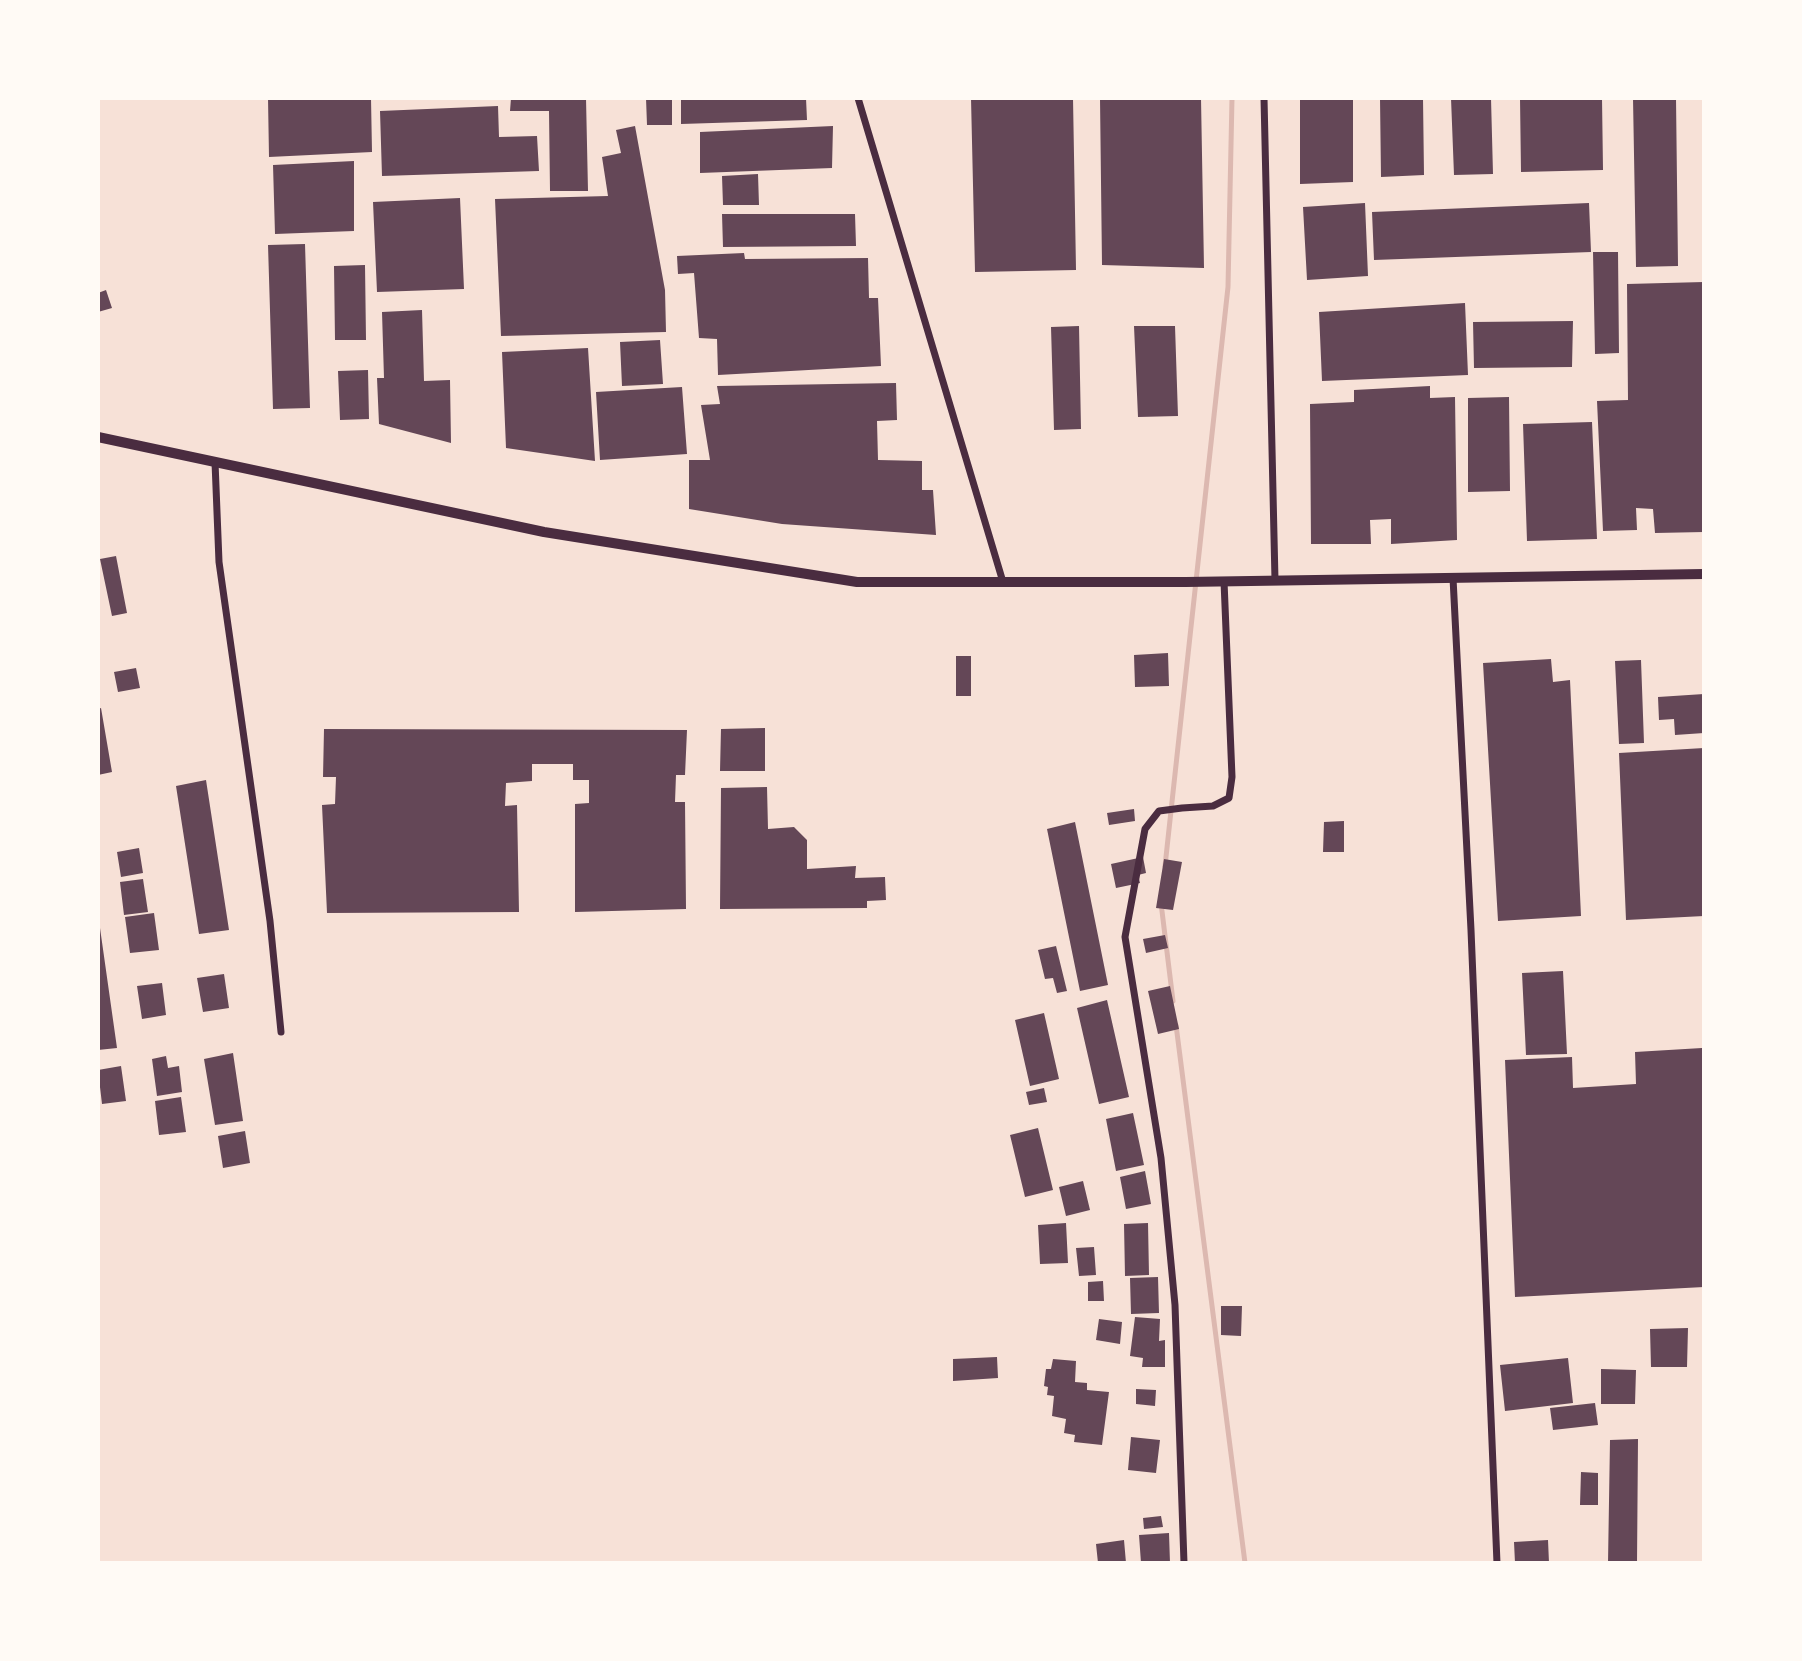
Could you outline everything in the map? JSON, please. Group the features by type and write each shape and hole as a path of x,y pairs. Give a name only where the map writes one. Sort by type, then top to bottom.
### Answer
{"street":[{"path":"859,98 1003,582"},
{"path":"1264,98 1275,580"},
{"path":"98,437 544,532 857,582 1186,582 1704,574"},
{"path":"215,462 219,562 270,921 281,1032"},
{"path":"1453,578 1471,930 1497,1563"},
{"path":"1184,1563 1175,1306 1161,1158 1125,937 1145,829 1159,811 1213,806 1229,798 1233,777 1224,581"}],"building":[{"path":"268,98 371,98 372,152 269,157"},
{"path":"511,98 586,98 588,191 550,191 549,111 510,111"},
{"path":"646,98 672,98 672,125 647,125"},
{"path":"681,98 806,98 807,120 681,124"},
{"path":"971,98 1073,98 1076,270 975,272"},
{"path":"1100,98 1201,98 1204,268 1102,265"},
{"path":"1300,98 1353,98 1353,182 1300,184"},
{"path":"1380,98 1423,98 1424,175 1381,177"},
{"path":"1451,98 1491,98 1493,174 1454,175"},
{"path":"1520,98 1602,98 1603,170 1521,172"},
{"path":"1633,98 1676,98 1678,266 1636,267"},
{"path":"498,106 499,137 537,136 539,171 382,176 380,111"},
{"path":"635,126 665,290 666,332 501,336 495,199 608,196 602,157 621,153 616,130"},
{"path":"833,126 832,168 700,173 700,132"},
{"path":"354,161 354,231 275,234 273,165"},
{"path":"758,174 759,205 723,205 722,176"},
{"path":"460,198 464,289 377,292 373,202"},
{"path":"1365,203 1368,276 1307,280 1303,207"},
{"path":"1589,203 1591,252 1374,260 1372,212"},
{"path":"722,214 855,214 856,246 723,247"},
{"path":"305,244 310,408 273,409 268,245"},
{"path":"1593,252 1618,252 1619,353 1595,354"},
{"path":"744,253 745,259 868,258 869,298 878,298 881,366 718,375 717,339 699,338 694,273 678,274 677,256"},
{"path":"365,265 366,340 335,340 334,266"},
{"path":"1704,282 1704,532 1655,533 1653,509 1636,508 1637,530 1603,531 1597,401 1628,400 1627,284"},
{"path":"106,290 112,308 98,312 98,293"},
{"path":"1465,303 1468,375 1322,381 1319,312"},
{"path":"422,310 424,381 450,380 451,443 379,424 377,378 384,378 382,312"},
{"path":"1573,321 1572,367 1474,368 1473,322"},
{"path":"1079,326 1081,429 1054,430 1051,327"},
{"path":"1134,326 1175,326 1178,416 1138,417"},
{"path":"660,340 663,384 622,386 620,342"},
{"path":"588,348 595,461 506,448 502,352"},
{"path":"368,370 369,419 340,420 338,371"},
{"path":"896,383 897,420 877,421 878,460 922,461 922,490 933,490 936,535 782,524 689,509 689,460 710,460 701,405 720,404 717,386"},
{"path":"1430,386 1430,398 1455,397 1457,540 1391,544 1391,519 1370,520 1371,544 1311,544 1310,404 1354,402 1354,390"},
{"path":"682,387 687,454 600,460 596,392"},
{"path":"1509,397 1510,491 1468,492 1468,398"},
{"path":"1592,422 1597,539 1527,541 1523,424"},
{"path":"116,556 127,613 112,616 100,559"},
{"path":"1168,653 1169,686 1135,687 1134,655"},
{"path":"956,656 971,656 971,696 956,696"},
{"path":"1551,659 1553,682 1570,680 1581,916 1498,921 1483,663"},
{"path":"1641,660 1644,743 1619,744 1615,661"},
{"path":"136,668 140,688 118,692 114,672"},
{"path":"1704,694 1704,733 1675,735 1674,719 1659,720 1658,697"},
{"path":"101,708 112,772 98,775 98,709"},
{"path":"765,728 765,771 720,771 721,729"},
{"path":"324,729 687,730 685,775 676,775 675,802 685,802 686,909 575,912 575,804 589,803 589,780 573,780 573,764 532,764 532,781 506,783 505,806 517,805 519,912 327,913 322,805 335,804 336,777 323,777"},
{"path":"1704,748 1704,916 1626,920 1619,753"},
{"path":"206,780 229,930 199,934 176,786"},
{"path":"767,787 768,829 794,827 807,840 807,869 856,866 855,878 885,877 886,900 867,901 867,908 720,909 721,788"},
{"path":"1134,809 1135,821 1109,825 1107,813"},
{"path":"1344,821 1344,852 1323,852 1324,822"},
{"path":"1075,822 1108,985 1080,991 1047,829"},
{"path":"139,848 143,873 121,877 117,852"},
{"path":"1143,857 1146,873 1138,875 1140,883 1116,888 1111,864"},
{"path":"1164,859 1182,862 1173,910 1156,908"},
{"path":"143,879 148,912 124,915 120,882"},
{"path":"154,913 159,950 130,953 125,917"},
{"path":"98,928 117,1048 98,1050"},
{"path":"1165,935 1168,948 1146,953 1143,939"},
{"path":"1056,946 1067,991 1057,993 1053,978 1045,979 1038,950"},
{"path":"1563,971 1567,1054 1526,1055 1522,973"},
{"path":"224,974 229,1008 203,1012 197,978"},
{"path":"162,983 166,1015 142,1019 137,986"},
{"path":"1170,986 1179,1029 1158,1034 1148,991"},
{"path":"1107,1000 1129,1097 1099,1104 1077,1008"},
{"path":"1044,1013 1059,1079 1030,1086 1015,1020"},
{"path":"1702,1048 1704,1287 1515,1297 1505,1060 1572,1057 1573,1088 1636,1084 1635,1052"},
{"path":"233,1053 243,1121 215,1125 204,1059"},
{"path":"166,1056 168,1068 179,1066 182,1092 157,1096 152,1059"},
{"path":"121,1066 126,1101 102,1104 98,1070"},
{"path":"1044,1088 1047,1102 1029,1105 1026,1092"},
{"path":"181,1097 186,1132 159,1135 155,1101"},
{"path":"1133,1113 1144,1165 1116,1171 1106,1119"},
{"path":"1038,1128 1053,1190 1025,1197 1010,1135"},
{"path":"245,1131 250,1163 223,1168 218,1136"},
{"path":"1145,1171 1151,1204 1126,1209 1120,1177"},
{"path":"1083,1181 1090,1210 1066,1216 1059,1187"},
{"path":"1066,1223 1068,1263 1040,1264 1038,1225"},
{"path":"1148,1223 1149,1275 1125,1276 1124,1224"},
{"path":"1094,1247 1096,1275 1079,1276 1076,1248"},
{"path":"1158,1277 1159,1313 1131,1314 1130,1278"},
{"path":"1103,1281 1104,1301 1088,1301 1088,1282"},
{"path":"1221,1306 1242,1306 1241,1336 1221,1335"},
{"path":"1135,1317 1160,1319 1159,1341 1165,1340 1165,1367 1142,1367 1143,1358 1130,1356"},
{"path":"1099,1319 1122,1322 1120,1344 1096,1340"},
{"path":"1688,1328 1687,1367 1651,1367 1650,1329"},
{"path":"997,1357 998,1378 953,1381 953,1359"},
{"path":"1568,1358 1573,1403 1505,1411 1500,1365"},
{"path":"1053,1359 1076,1361 1075,1382 1087,1383 1087,1390 1109,1392 1102,1445 1074,1442 1075,1435 1064,1433 1066,1419 1052,1416 1054,1396 1047,1395 1048,1387 1044,1386 1046,1369 1051,1369"},
{"path":"1601,1369 1636,1370 1635,1404 1601,1404"},
{"path":"1136,1389 1156,1390 1155,1406 1136,1404"},
{"path":"1595,1403 1598,1425 1553,1430 1550,1408"},
{"path":"1131,1437 1160,1440 1156,1473 1128,1470"},
{"path":"1638,1439 1637,1563 1608,1563 1610,1440"},
{"path":"1581,1472 1598,1473 1598,1505 1580,1505"},
{"path":"1161,1516 1163,1527 1144,1529 1143,1518"},
{"path":"1169,1533 1170,1563 1141,1563 1139,1535"},
{"path":"1124,1540 1126,1563 1098,1563 1096,1544"},
{"path":"1548,1540 1549,1563 1515,1563 1514,1542"}],"waterway":[{"path":"1165,866 1228,287 1232,98"},
{"path":"1161,903 1173,1001"},
{"path":"1176,1025 1245,1563"}]}
